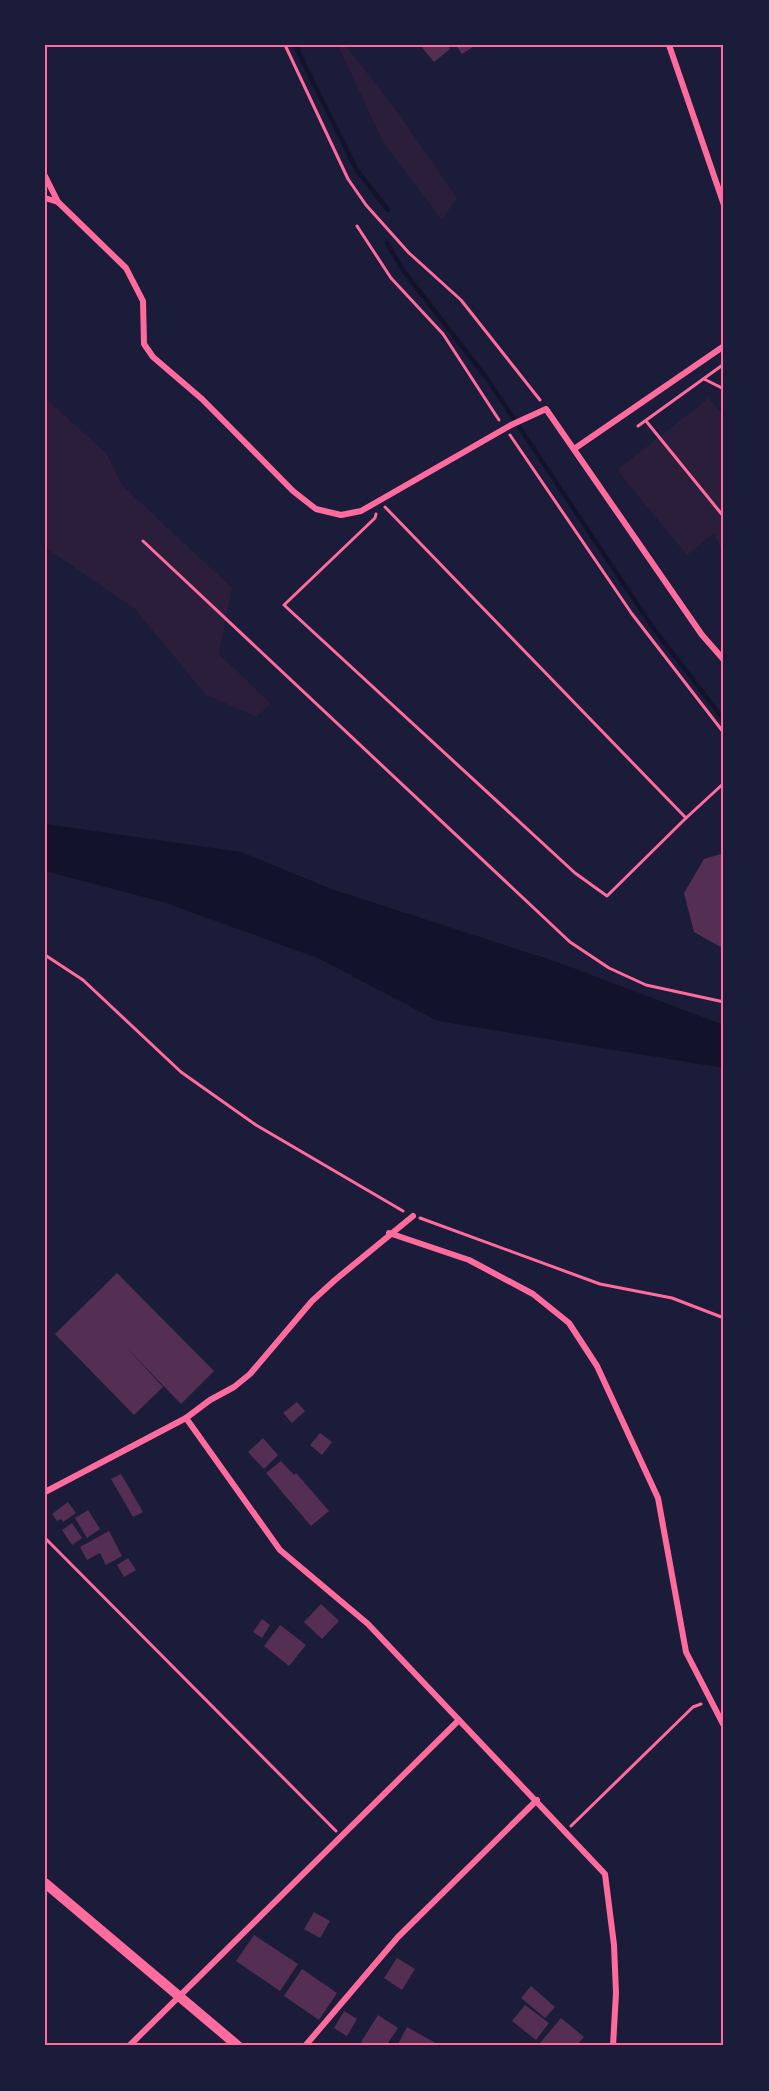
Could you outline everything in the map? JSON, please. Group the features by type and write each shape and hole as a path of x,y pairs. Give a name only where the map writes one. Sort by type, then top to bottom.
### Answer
{"street":[{"path":"669,45 724,206"},
{"path":"45,176 58,202 126,268 143,301 144,344 153,357 202,399 292,491 316,509 341,515 361,511 508,427 546,409 702,635 724,660"},
{"path":"45,198 58,202"},
{"path":"574,449 724,346"},
{"path":"45,1492 186,1418 250,1374 312,1301 389,1233 413,1216"},
{"path":"389,1233 469,1260 533,1294 569,1323 597,1366 658,1498 686,1652 724,1726"},
{"path":"186,1418 280,1550 369,1624 597,1864 606,1880 616,1981 613,2046"},
{"path":"129,2046 459,1720"},
{"path":"305,2046 398,1937 537,1800"},
{"path":"45,1883 238,2046"}],"path":[{"path":"285,45 348,179 366,206 409,253 461,300 482,324 546,409"},
{"path":"357,225 391,278 442,334 508,427 632,614 724,734"},
{"path":"638,426 724,364"},
{"path":"703,379 724,389"},
{"path":"646,421 724,517"},
{"path":"379,501 686,818"},
{"path":"379,501 375,518 284,605 575,873 607,896 724,783"},
{"path":"142,541 570,942 609,968 646,985 724,1002"},
{"path":"45,955 83,980 190,1078 256,1125 413,1216 600,1284 672,1298 724,1318"},
{"path":"45,1538 341,1836"},
{"path":"565,1831 693,1707 712,1702"}],"shaded area":[{"path":"338,45 345,45 392,105 457,198 442,220 383,142"},
{"path":"45,398 107,454 122,485 232,588 219,654 271,704 256,717 205,694 135,609 45,547"},
{"path":"709,398 724,417 724,557 714,533 687,555 617,470"},
{"path":"45,824 241,852 331,889 557,962 724,1025 724,1068 438,1021 318,958 163,902 45,871"}],"building":[{"path":"420,45 447,45 450,49 434,62"},
{"path":"456,45 476,45 462,54"},
{"path":"724,853 724,949 694,932 684,893 704,859"},
{"path":"117,1273 214,1371 181,1404 125,1346 163,1387 134,1415 55,1334"},
{"path":"297,1402 305,1411 292,1423 283,1413"},
{"path":"320,1433 332,1442 322,1455 310,1445"},
{"path":"263,1438 278,1455 264,1469 248,1452"},
{"path":"281,1461 294,1475 296,1473 329,1511 311,1526 266,1473"},
{"path":"121,1474 143,1512 133,1517 111,1479"},
{"path":"68,1502 76,1513 63,1522 61,1519 57,1521 52,1514"},
{"path":"88,1510 100,1529 87,1538 75,1518"},
{"path":"72,1523 82,1538 72,1545 62,1530"},
{"path":"109,1531 122,1556 106,1565 100,1553 87,1560 80,1547"},
{"path":"128,1558 136,1570 124,1577 117,1565"},
{"path":"321,1604 339,1621 322,1639 304,1622"},
{"path":"262,1619 270,1625 262,1638 253,1632"},
{"path":"280,1625 306,1645 289,1666 264,1646"},
{"path":"314,1912 330,1921 320,1938 304,1929"},
{"path":"254,1935 298,1964 280,1991 236,1961"},
{"path":"397,1958 415,1969 402,1990 384,1978"},
{"path":"302,1969 337,1993 319,2020 284,1996"},
{"path":"531,1986 555,2007 545,2018 521,1998"},
{"path":"525,2005 549,2023 536,2040 512,2021"},
{"path":"344,2011 357,2019 347,2036 334,2028"},
{"path":"378,2015 398,2028 386,2046 367,2046 361,2042"},
{"path":"561,2018 584,2037 576,2046 544,2046 540,2043"},
{"path":"407,2027 441,2046 397,2046"}],"waterway":[{"path":"295,45 356,169 388,210"},
{"path":"387,243 403,270 488,380 651,625 724,720"}]}
